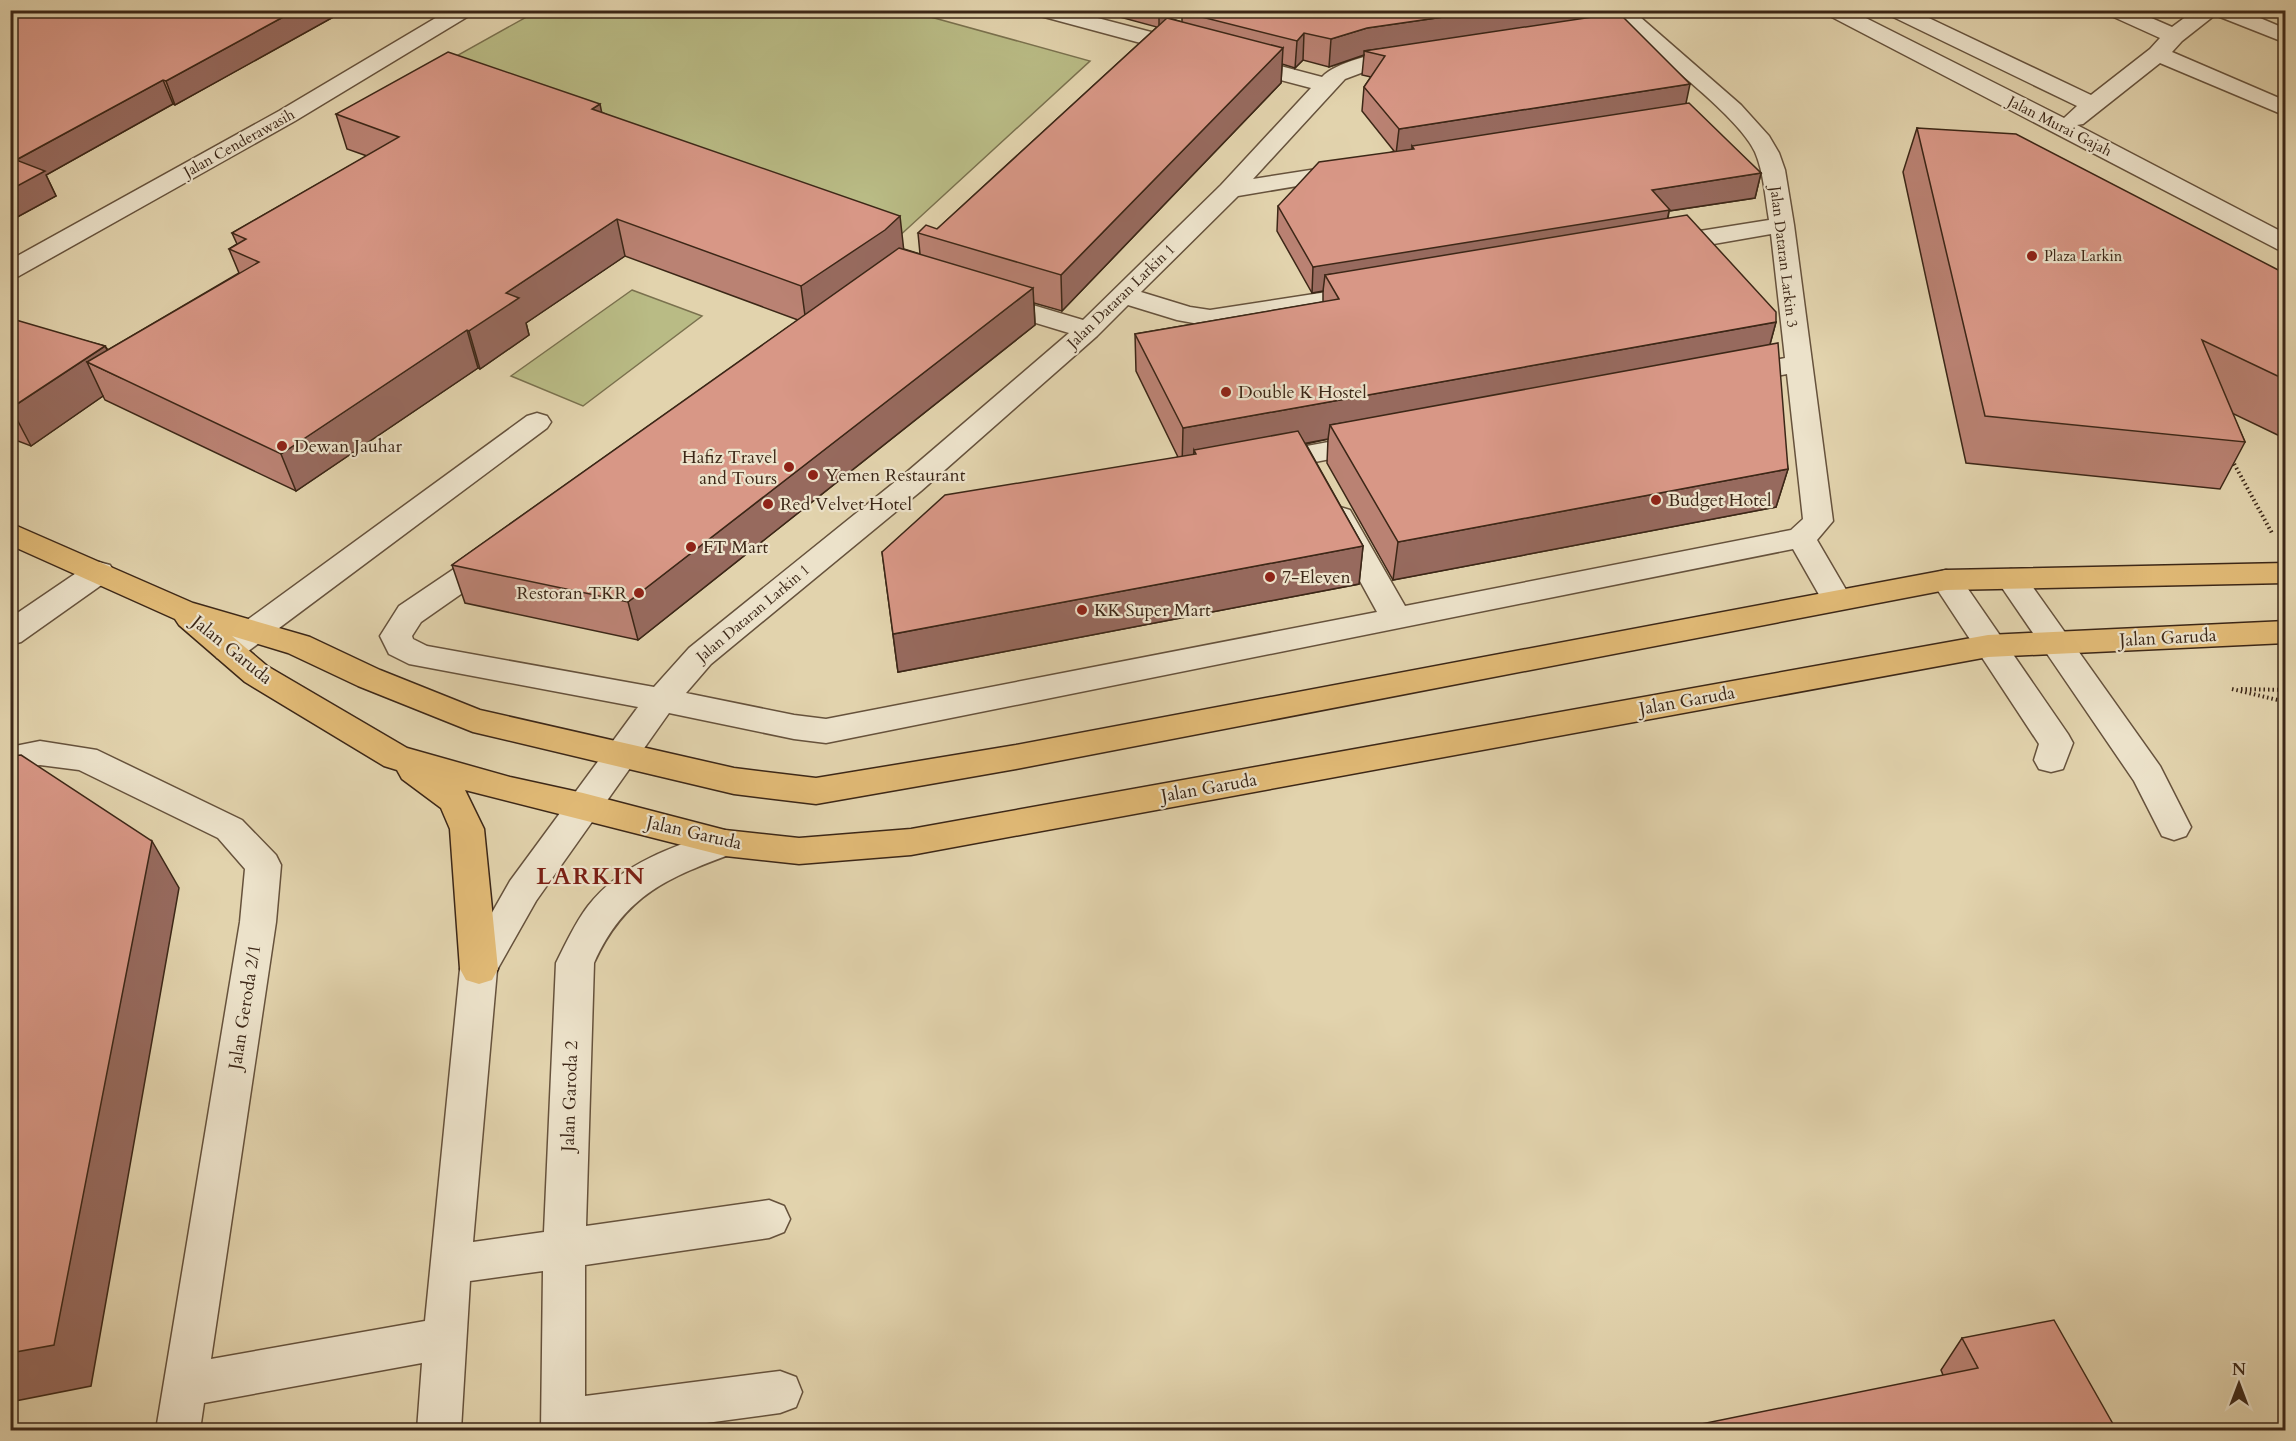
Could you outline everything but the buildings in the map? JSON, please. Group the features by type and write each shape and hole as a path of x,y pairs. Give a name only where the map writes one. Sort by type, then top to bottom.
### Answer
{"main road":[{"name":"Jalan Garuda","path":"10,533 182,610 299,645 369,678 473,720 734,781 816,791 1016,757 1946,580 2286,573"},
{"name":"Jalan Garuda","path":"182,610 256,674 396,757 510,790 584,806 725,843 799,851 911,842 1988,646 2286,632"},
{"path":"396,757 455,800 467,829 479,969"}],"street":[{"name":"Jalan Cenderawasih","path":"10,272 287,116 465,10"},
{"path":"1040,10 1169,34 1210,55 1325,85"},
{"name":"Jalan Murai Gajah","path":"1833,10 2286,244"},
{"path":"1894,10 2093,105"},
{"path":"2114,10 2174,36"},
{"path":"2065,128 2158,54 2174,36 2209,10"},
{"path":"2221,10 2286,37"},
{"path":"1565,35 1628,18"},
{"name":"Jalan Dataran Larkin 3","path":"1628,18 1722,112 1761,141 1773,170 1782,225 1818,521 1801,538"},
{"path":"1135,65 1169,34"},
{"path":"403,48 425,55"},
{"name":"Jalan Dataran Larkin 1","path":"584,806 661,700 700,656 911,484 1088,330 1230,190 1337,74 1365,64 1436,54"},
{"path":"2158,54 2286,109"},
{"path":"1230,190 1370,167"},
{"path":"1640,249 1782,225"},
{"path":"1123,295 1186,314 1210,318 1392,290"},
{"path":"972,295 1088,330"},
{"path":"1704,381 1798,364"},
{"path":"228,650 537,422"},
{"path":"1249,466 1317,476 1400,438"},
{"path":"1317,476 1396,618"},
{"path":"911,484 943,495"},
{"path":"508,546 410,614 396,636 400,646 420,656 661,700 794,728 826,731 1801,538 1837,600"},
{"path":"10,634 99,572"},
{"path":"2011,579 2148,775 2174,827"},
{"path":"1946,580 1988,646 2056,743 2051,760"},
{"name":"Jalan Geroda 2/1","path":"10,759 40,753 85,759 230,829 263,865 258,922 186,1385 176,1430"},
{"path":"439,1431 450,1265 479,969 523,891 584,806"},
{"name":"Jalan Garoda 2","path":"564,1426 564,1247 575,963 597,921 634,881 675,860 725,843"},
{"path":"450,1265 769,1219"},
{"path":"186,1385 445,1338"},
{"path":"564,1426 780,1392"}],"path":[{"path":"2231,459 2275,538"},
{"path":"2286,690 2232,689 2286,702"}],"green space":[{"path":"539,10 909,11 1090,61 895,240 433,69"},
{"path":"632,290 702,316 583,406 511,376"}],"place":[{"name":"Plaza Larkin","path":"2032,256"},
{"name":"Double K Hostel","path":"1226,392"},
{"name":"Dewan Jauhar","path":"282,446"},
{"name":"Hafiz Travel and Tours","path":"789,467"},
{"name":"Yemen Restaurant","path":"813,475"},
{"name":"Budget Hotel","path":"1656,500"},
{"name":"Red Velvet Hotel","path":"768,504"},
{"name":"FT Mart","path":"691,547"},
{"name":"7-Eleven","path":"1270,577"},
{"name":"Restoran TKR","path":"639,593"},
{"name":"KK Super Mart","path":"1082,610"}],"district":[{"name":"LARKIN","path":"591,876"}]}
